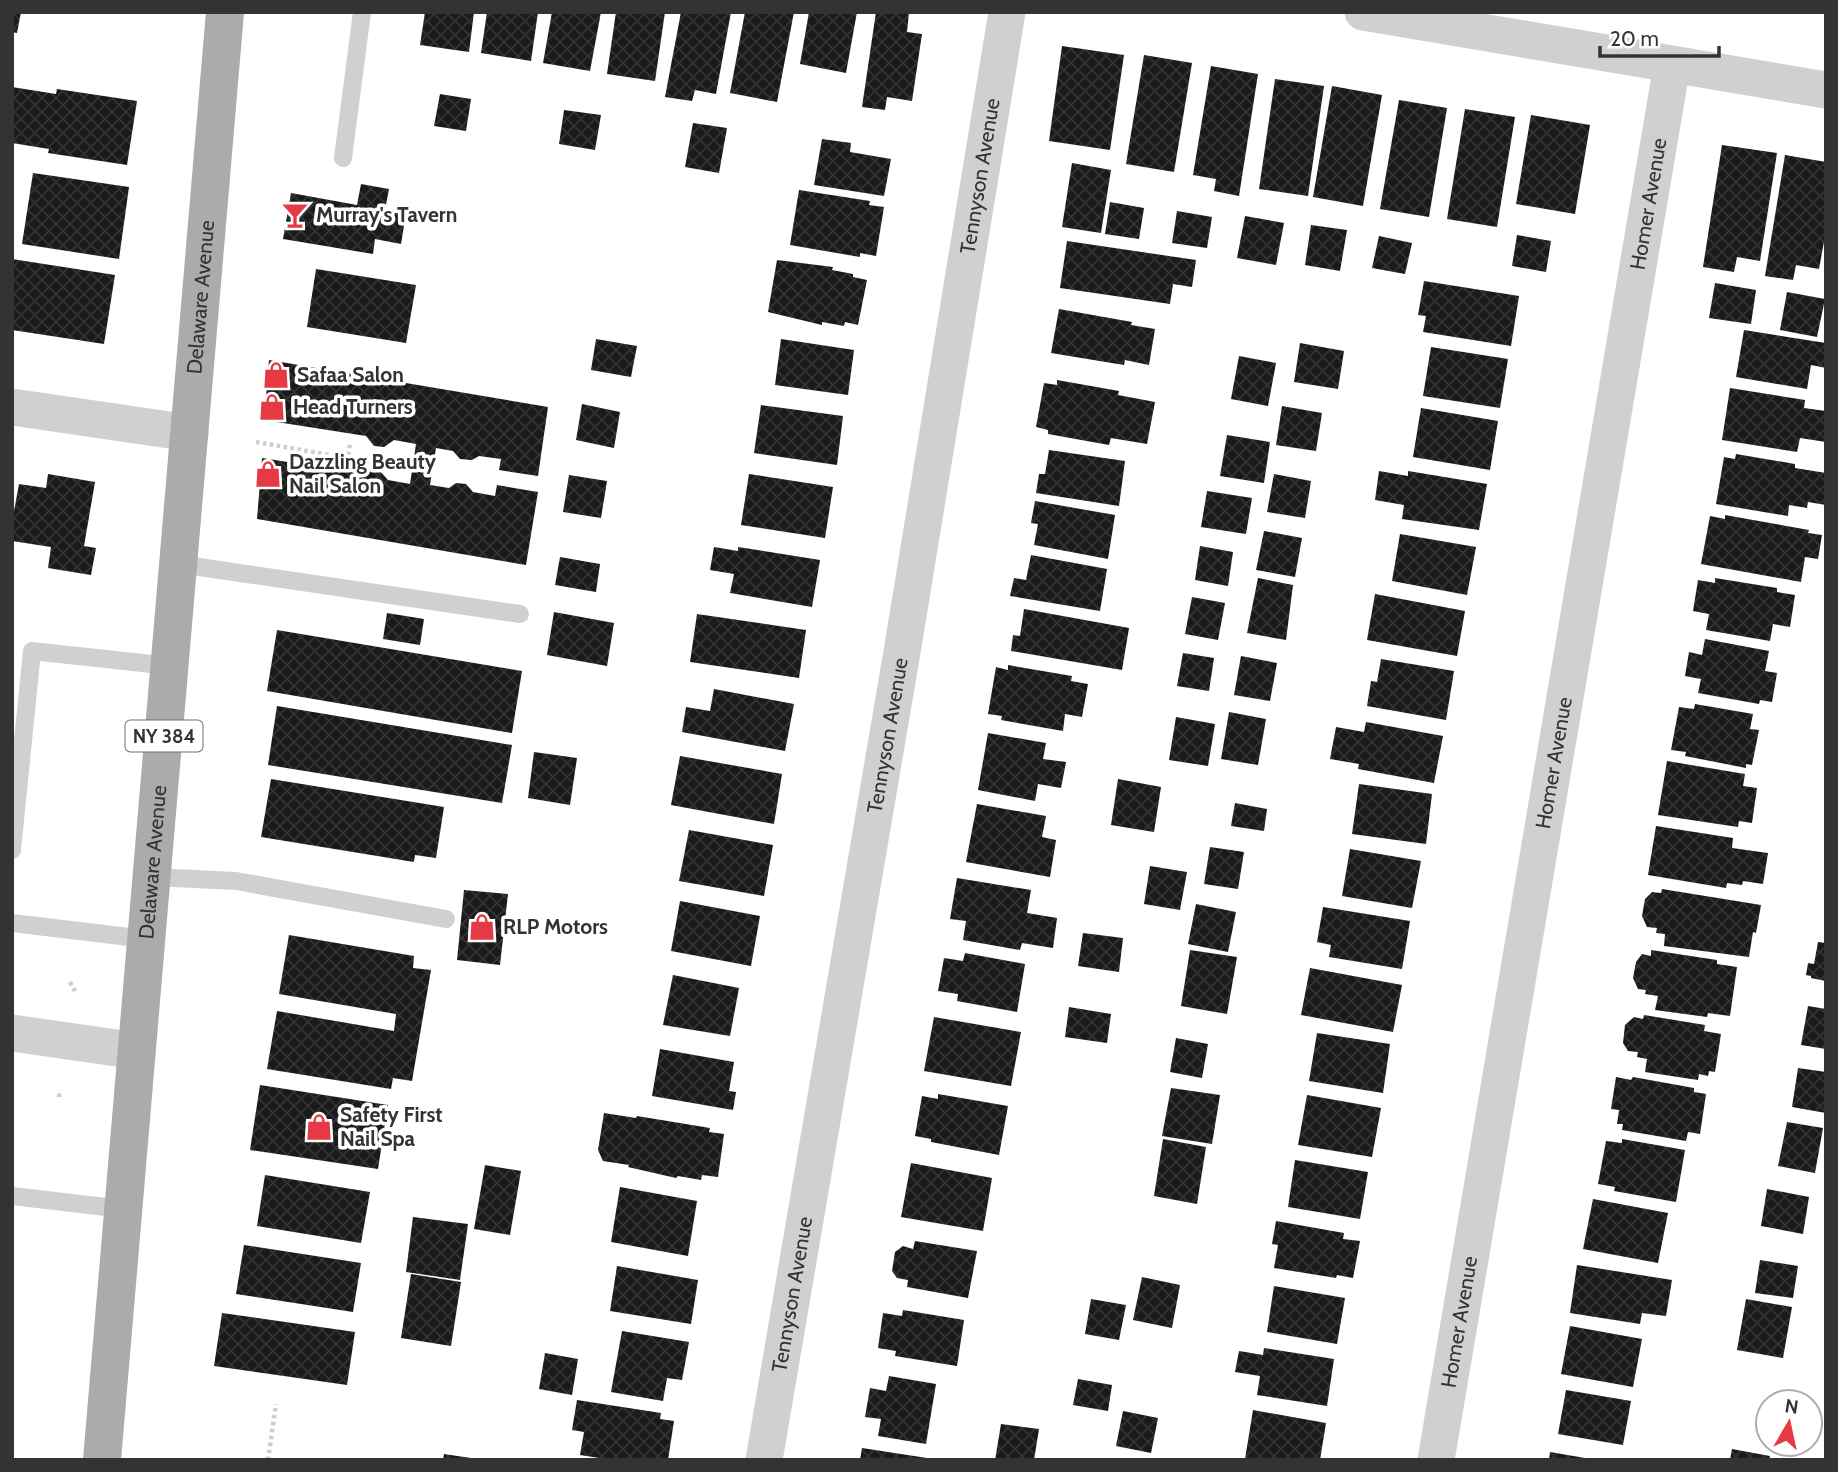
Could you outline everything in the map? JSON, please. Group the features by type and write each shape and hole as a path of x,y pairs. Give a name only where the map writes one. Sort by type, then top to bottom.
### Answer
{"main road":[{"name":"Delaware Avenue","path":"102,1460 225,12"}],"street":[{"name":"Tennyson Avenue","path":"764,1460 902,652 1007,12"},
{"path":"1363,12 1826,90"},
{"name":"Homer Avenue","path":"1436,1460 1672,65"},
{"path":"12,407 190,433"},
{"path":"12,1033 137,1051"}],"lane":[{"path":"343,158 362,12"},
{"path":"179,564 520,614"},
{"path":"12,850 32,651 170,666"},
{"path":"152,877 236,881 446,919"},
{"path":"12,923 146,939"},
{"path":"12,1196 123,1209"}],"path":[{"path":"256,442 398,467"},
{"path":"346,469 350,444"},
{"path":"70,982 75,991"},
{"path":"59,1097 60,1090"},
{"path":"268,1460 276,1404"}],"building":[{"path":"12,12 21,12 17,33 12,32"},
{"path":"425,12 474,12 469,52 420,45"},
{"path":"487,12 538,12 531,61 481,53"},
{"path":"552,12 601,12 590,71 543,63"},
{"path":"616,12 665,12 655,81 607,74"},
{"path":"681,12 731,12 716,94 695,90 692,101 665,97"},
{"path":"745,12 794,12 777,102 730,93"},
{"path":"809,12 857,12 846,73 800,64"},
{"path":"876,12 909,12 907,32 922,34 912,101 887,97 885,110 862,107"},
{"path":"1062,46 1124,55 1110,150 1049,141"},
{"path":"1144,55 1192,63 1174,172 1126,164"},
{"path":"1211,66 1258,74 1239,196 1214,191 1216,179 1193,175"},
{"path":"1275,79 1324,86 1308,196 1259,189"},
{"path":"1332,86 1382,95 1363,206 1313,197"},
{"path":"12,87 56,94 57,89 137,101 127,165 48,153 49,149 12,143"},
{"path":"440,94 471,99 466,131 434,126"},
{"path":"1399,100 1447,108 1429,217 1380,209"},
{"path":"1465,109 1515,117 1497,227 1447,219"},
{"path":"564,110 601,115 595,150 559,144"},
{"path":"1531,115 1590,125 1575,214 1516,204"},
{"path":"693,123 727,128 719,173 685,167"},
{"path":"822,139 851,143 850,152 891,159 884,196 814,185"},
{"path":"1722,145 1777,153 1760,261 1737,257 1734,272 1703,267"},
{"path":"1785,155 1826,162 1826,231 1819,269 1796,265 1793,280 1765,276"},
{"path":"1072,163 1111,170 1101,233 1062,227"},
{"path":"33,173 129,187 119,259 22,244"},
{"path":"361,184 389,189 385,210 406,214 401,244 375,239 373,254 283,239 291,193 357,205"},
{"path":"799,190 870,201 869,205 884,207 876,256 860,253 860,257 790,245"},
{"path":"1110,202 1144,208 1139,239 1105,234"},
{"path":"1177,211 1212,217 1207,248 1172,243"},
{"path":"1245,216 1284,223 1276,265 1237,258"},
{"path":"1311,225 1347,230 1340,271 1305,265"},
{"path":"1517,235 1551,241 1546,272 1512,266"},
{"path":"1379,236 1412,243 1405,274 1372,268"},
{"path":"1067,241 1196,260 1192,287 1173,284 1170,304 1060,288"},
{"path":"12,259 115,275 104,344 12,330"},
{"path":"777,260 833,267 832,270 867,280 858,325 845,322 844,326 822,322 822,325 768,312"},
{"path":"316,269 416,285 406,343 307,327"},
{"path":"1424,281 1519,296 1511,346 1423,332 1426,316 1418,315"},
{"path":"1715,283 1756,290 1751,324 1709,318"},
{"path":"1787,292 1825,299 1817,337 1780,330"},
{"path":"1059,309 1132,322 1131,325 1155,329 1149,365 1125,360 1124,365 1051,353"},
{"path":"1744,330 1826,343 1826,368 1811,365 1807,389 1736,377"},
{"path":"596,339 637,346 631,377 591,370"},
{"path":"781,339 854,350 848,395 775,385"},
{"path":"1300,343 1344,351 1338,389 1294,382"},
{"path":"1431,347 1508,359 1500,408 1423,396"},
{"path":"1239,356 1276,363 1268,406 1231,399"},
{"path":"269,360 548,407 538,476 499,470 501,459 479,456 472,460 460,459 453,451 436,448 430,485 449,488 456,483 466,484 473,492 495,496 497,485 538,492 526,565 257,519 262,458 359,473 370,468 379,470 388,480 410,484 416,444 394,440 384,447 374,446 366,436 264,420"},
{"path":"1057,380 1119,391 1118,395 1155,402 1147,444 1111,438 1109,445 1048,434 1048,430 1036,427 1044,383 1057,385"},
{"path":"1730,388 1805,400 1804,408 1826,411 1826,442 1800,438 1797,452 1722,440"},
{"path":"582,404 620,412 614,448 576,440"},
{"path":"761,405 843,416 837,465 754,453"},
{"path":"1282,406 1322,413 1316,451 1276,445"},
{"path":"1421,408 1498,421 1490,470 1413,457"},
{"path":"1227,435 1270,442 1264,483 1220,476"},
{"path":"1049,450 1125,461 1119,506 1036,493 1039,474 1045,474"},
{"path":"1736,454 1795,464 1795,468 1826,473 1826,505 1808,502 1807,508 1789,505 1788,516 1716,504 1724,457 1735,459"},
{"path":"1379,471 1408,476 1408,471 1487,484 1479,530 1402,519 1404,505 1375,500"},
{"path":"48,474 95,482 84,546 96,548 91,575 48,568 51,547 12,541 12,522 19,484 46,488"},
{"path":"749,474 833,487 825,538 741,525"},
{"path":"1274,474 1311,481 1305,518 1267,512"},
{"path":"569,475 607,481 601,518 563,512"},
{"path":"1207,491 1252,498 1246,534 1201,527"},
{"path":"1035,501 1115,515 1108,559 1034,545 1038,524 1031,523"},
{"path":"1725,515 1809,530 1808,533 1822,535 1818,559 1805,557 1801,582 1701,564 1710,516 1725,519"},
{"path":"1264,531 1302,538 1295,577 1256,570"},
{"path":"1400,534 1476,547 1467,595 1392,581"},
{"path":"1200,546 1233,552 1228,586 1195,580"},
{"path":"714,547 738,551 738,547 820,560 812,607 730,593 734,574 710,570"},
{"path":"1031,555 1107,569 1100,611 1010,596 1014,578 1026,580"},
{"path":"560,557 600,564 596,592 555,585"},
{"path":"1258,578 1293,585 1286,640 1247,633"},
{"path":"1715,578 1777,588 1777,592 1795,595 1790,627 1773,624 1770,641 1706,630 1709,614 1693,611 1698,580 1715,583"},
{"path":"1375,594 1465,611 1457,656 1367,640"},
{"path":"1192,597 1225,603 1218,640 1185,634"},
{"path":"1024,609 1129,628 1122,670 1011,651 1013,635 1020,636"},
{"path":"554,612 614,623 607,666 547,655"},
{"path":"387,613 424,619 420,645 383,639"},
{"path":"697,614 806,630 799,678 690,662"},
{"path":"277,630 522,671 512,733 267,691"},
{"path":"1705,639 1769,651 1765,671 1777,673 1772,702 1760,700 1759,704 1698,693 1701,679 1685,676 1689,652 1702,655"},
{"path":"1183,653 1214,658 1209,691 1177,686"},
{"path":"1241,656 1277,663 1270,701 1234,695"},
{"path":"1381,659 1454,671 1446,720 1367,706 1371,681 1377,682"},
{"path":"1008,665 1072,676 1071,681 1088,684 1082,717 1065,714 1063,731 1001,720 1002,716 988,714 996,667 1008,670"},
{"path":"714,689 794,704 785,751 682,732 686,707 710,711"},
{"path":"1695,704 1753,714 1750,729 1759,730 1752,765 1746,764 1746,768 1685,756 1686,752 1671,750 1679,707 1694,709"},
{"path":"277,706 512,745 502,803 268,765"},
{"path":"1229,712 1266,719 1258,765 1221,759"},
{"path":"1176,717 1215,724 1208,766 1169,760"},
{"path":"1366,722 1443,736 1434,783 1358,769 1359,764 1330,759 1336,727 1364,732"},
{"path":"988,733 1046,743 1043,759 1066,762 1061,788 1038,784 1035,801 978,790"},
{"path":"534,752 577,758 570,805 528,798"},
{"path":"680,756 782,774 774,824 671,805"},
{"path":"1667,761 1745,774 1743,786 1757,788 1752,823 1739,821 1738,827 1658,815"},
{"path":"271,779 444,807 436,858 415,855 414,862 261,837"},
{"path":"1118,779 1161,787 1154,832 1111,825"},
{"path":"1359,784 1432,794 1426,844 1352,834"},
{"path":"1235,803 1267,809 1264,831 1231,826"},
{"path":"977,804 1046,816 1042,837 1056,840 1050,877 966,862"},
{"path":"1656,826 1733,838 1732,848 1768,853 1763,884 1743,881 1742,885 1727,883 1726,888 1648,875"},
{"path":"689,830 773,845 764,896 679,881"},
{"path":"1210,847 1244,852 1238,889 1204,884"},
{"path":"1350,849 1421,861 1412,908 1342,896"},
{"path":"1150,866 1187,872 1180,910 1144,904"},
{"path":"957,878 1031,890 1027,913 1057,918 1053,948 1022,943 1020,950 963,940 966,921 950,919"},
{"path":"1662,889 1761,905 1749,957 1664,946 1665,934 1656,933 1657,928 1647,927 1642,916 1645,899 1652,892 1661,893"},
{"name":"RLP Motors","path":"464,890 508,894 500,965 457,960"},
{"path":"680,901 760,916 751,966 671,951"},
{"path":"1196,904 1236,912 1228,952 1188,944"},
{"path":"1323,907 1410,921 1402,969 1329,957 1331,945 1317,942"},
{"path":"1083,933 1123,938 1119,972 1078,966"},
{"path":"289,935 414,956 413,968 431,970 412,1081 393,1078 391,1089 267,1069 277,1011 394,1031 396,1014 279,994"},
{"path":"1818,942 1826,943 1826,981 1806,975 1808,963 1814,964"},
{"path":"1190,950 1237,957 1227,1014 1181,1006"},
{"path":"1651,950 1717,960 1717,964 1737,967 1730,1016 1708,1013 1707,1017 1655,1010 1658,996 1645,994 1646,990 1638,989 1633,978 1636,962 1642,954 1651,956"},
{"path":"965,953 1025,964 1017,1012 957,1001 958,994 938,991 944,958 963,961"},
{"path":"1310,968 1402,985 1393,1032 1301,1015"},
{"path":"673,975 739,988 730,1036 663,1025"},
{"path":"1808,1006 1826,1009 1826,1049 1801,1045"},
{"path":"1069,1007 1111,1014 1107,1043 1065,1037"},
{"path":"1644,1015 1705,1025 1704,1031 1721,1034 1715,1072 1709,1071 1708,1076 1699,1074 1698,1080 1645,1072 1647,1059 1637,1057 1638,1052 1628,1051 1623,1043 1625,1025 1634,1017 1643,1019"},
{"path":"934,1017 1021,1032 1011,1086 924,1071"},
{"path":"1317,1033 1390,1044 1383,1093 1309,1081"},
{"path":"1176,1038 1208,1044 1202,1078 1170,1072"},
{"path":"660,1049 734,1062 729,1091 736,1092 733,1110 652,1096"},
{"path":"1798,1068 1826,1072 1826,1113 1792,1107"},
{"path":"1616,1077 1631,1080 1633,1077 1694,1088 1694,1092 1706,1094 1700,1134 1688,1132 1686,1141 1622,1130 1623,1124 1617,1124 1619,1110 1611,1109"},
{"name":"Safety First Nail Spa","path":"260,1085 388,1105 378,1169 250,1150"},
{"path":"1171,1088 1220,1095 1212,1144 1162,1136"},
{"path":"938,1094 1008,1106 999,1155 931,1142 931,1139 915,1136 922,1096 938,1099"},
{"path":"1307,1095 1381,1108 1372,1157 1298,1145"},
{"path":"604,1113 710,1128 709,1132 724,1134 718,1177 702,1175 701,1180 678,1176 676,1178 603,1161 598,1150"},
{"path":"1787,1122 1823,1128 1815,1173 1778,1166"},
{"path":"1163,1139 1206,1147 1197,1204 1154,1196"},
{"path":"1622,1139 1685,1150 1676,1202 1614,1191 1615,1187 1598,1184 1606,1141 1622,1143"},
{"path":"1295,1160 1368,1172 1360,1219 1288,1207"},
{"path":"911,1163 992,1178 983,1231 901,1217"},
{"path":"485,1165 521,1171 510,1235 474,1229"},
{"path":"265,1175 370,1192 361,1243 257,1226"},
{"path":"620,1187 697,1201 688,1256 611,1242"},
{"path":"1767,1189 1809,1197 1803,1234 1761,1226"},
{"path":"1593,1199 1668,1213 1658,1263 1583,1249"},
{"path":"413,1217 468,1224 460,1280 406,1272"},
{"path":"1276,1221 1344,1233 1343,1239 1360,1241 1353,1278 1337,1275 1336,1278 1274,1268 1278,1245 1272,1244"},
{"path":"915,1241 977,1251 968,1298 907,1287 908,1280 897,1278 892,1271 895,1252 903,1246 913,1249"},
{"path":"244,1245 361,1263 353,1312 236,1294"},
{"path":"1760,1260 1798,1266 1793,1298 1755,1293"},
{"path":"1577,1265 1672,1280 1666,1316 1642,1313 1640,1324 1570,1313"},
{"path":"617,1266 698,1280 691,1324 610,1311"},
{"path":"411,1274 461,1282 451,1346 401,1338"},
{"path":"1142,1277 1180,1285 1172,1328 1133,1320"},
{"path":"1274,1286 1345,1298 1337,1344 1267,1332"},
{"path":"1091,1299 1126,1305 1119,1340 1085,1334"},
{"path":"1746,1299 1792,1307 1783,1358 1737,1350"},
{"path":"903,1310 964,1320 957,1366 895,1356 896,1351 878,1348 883,1313 902,1316"},
{"path":"222,1313 355,1332 347,1385 214,1366"},
{"path":"1570,1326 1642,1339 1633,1387 1561,1374"},
{"path":"622,1331 689,1342 682,1380 667,1378 663,1401 611,1392"},
{"path":"1264,1348 1334,1359 1327,1406 1257,1395 1260,1376 1235,1372 1239,1351 1263,1355"},
{"path":"545,1353 578,1359 572,1395 539,1389"},
{"path":"889,1376 936,1384 926,1444 878,1436 881,1419 865,1417 870,1388 886,1391"},
{"path":"1078,1379 1112,1385 1108,1411 1073,1405"},
{"path":"1566,1390 1631,1401 1623,1445 1558,1434"},
{"path":"577,1400 661,1413 660,1419 674,1421 668,1460 612,1460 580,1455 584,1432 572,1430"},
{"path":"1253,1410 1326,1423 1320,1460 1245,1459"},
{"path":"1123,1411 1158,1418 1151,1453 1116,1446"},
{"path":"1001,1424 1039,1429 1034,1460 995,1460"},
{"path":"862,1448 927,1458 927,1460 860,1460"},
{"path":"1732,1449 1754,1453 1754,1458 1770,1458 1769,1460 1730,1460"},
{"path":"1550,1452 1585,1458 1585,1460 1549,1460"},
{"path":"444,1454 471,1458 471,1460 443,1460"}],"place":[{"name":"Murray's Tavern","path":"295,215"},
{"name":"Safaa Salon","path":"276,375"},
{"name":"Head Turners","path":"272,407"},
{"name":"Dazzling Beauty Nail Salon","path":"268,474"},
{"name":"RLP Motors","path":"482,927"},
{"name":"Safety First Nail Spa","path":"319,1127"}]}
